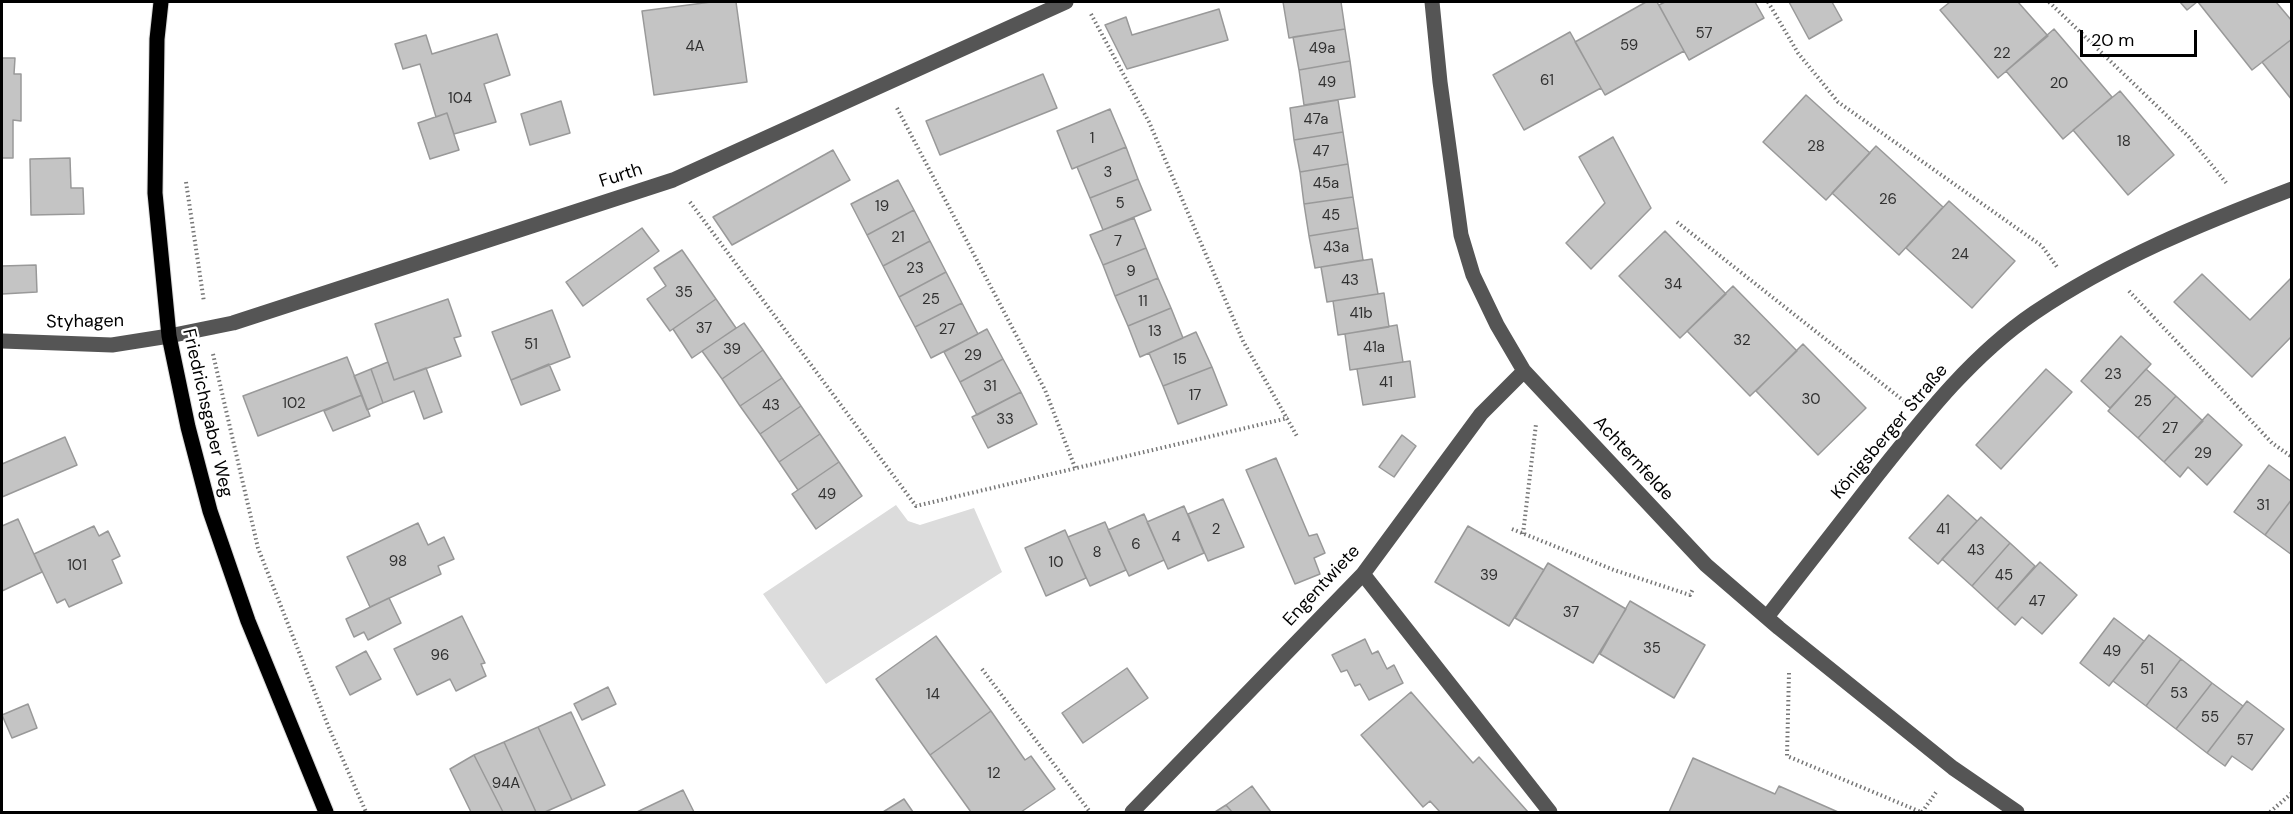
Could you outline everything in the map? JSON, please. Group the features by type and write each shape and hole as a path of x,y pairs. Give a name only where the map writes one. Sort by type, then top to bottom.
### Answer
{"main road":[{"name":"Friedrichsgaber Weg","path":"161,2 157,39 155,194 169,336 188,427 210,511 248,621 326,813"}],"street":[{"name":"Furth","path":"169,336 233,323 674,180 1066,2"},
{"name":"Achternfelde","path":"1432,2 1440,82 1461,235 1473,275 1497,325 1524,371 1706,565 1953,768 2017,813"},
{"name":"Königsberger Straße","path":"1767,616 1924,416 1978,359 2033,314 2108,268 2202,222 2292,189"},
{"name":"Styhagen","path":"2,342 112,345 169,336"},
{"name":"Engentwiete","path":"1132,813 1363,574 1481,414 1524,371"},
{"path":"1363,574 1550,813"}],"path":[{"path":"1768,2 1798,53 1838,102 2042,246 2073,289"},
{"path":"2049,2 2189,137 2245,206"},
{"path":"1090,12 1149,122 1243,341 1298,438"},
{"path":"885,86 1044,390 1076,470"},
{"path":"185,175 208,328 258,548 328,728 366,813"},
{"path":"674,180 916,506 1288,418"},
{"path":"1677,222 1924,416"},
{"path":"2108,268 2272,444 2292,457"},
{"path":"1523,534 1541,389"},
{"path":"1512,529 1614,570 1690,595 1706,565"},
{"path":"1790,636 1787,756 1920,813"},
{"path":"982,669 1090,813"},
{"path":"2270,813 2292,793"}],"shaded area":[{"path":"896,505 908,521 920,525 974,508 1002,572 826,684 763,594"}],"building":[{"path":"711,2 736,2 747,82 654,95 642,11"},
{"path":"1283,2 1341,2 1345,29 1289,38"},
{"path":"1646,2 1657,2 1684,51 1605,95 1575,42"},
{"path":"1665,2 1755,2 1764,18 1689,60 1659,5"},
{"path":"1789,2 1832,2 1842,20 1809,39"},
{"path":"1950,2 2018,2 2048,36 1998,78 1940,10"},
{"path":"2180,2 2197,2 2187,10"},
{"path":"2198,2 2276,2 2292,21 2292,39 2252,70"},
{"path":"1219,9 1228,40 1127,69 1105,25 1126,17 1132,35"},
{"path":"1345,29 1350,61 1299,70 1293,37"},
{"path":"2054,29 2112,97 2063,139 2006,71"},
{"path":"1570,32 1601,88 1524,130 1493,75"},
{"path":"497,34 510,75 484,84 496,122 454,134 447,113 436,117 420,64 403,69 395,44 426,35 432,54"},
{"path":"2292,39 2292,100 2262,62"},
{"path":"2,58 15,58 14,74 21,74 21,121 13,120 13,158 2,158"},
{"path":"1350,61 1355,97 1304,105 1299,70"},
{"path":"1043,74 1057,108 940,155 926,121"},
{"path":"2120,91 2174,155 2128,195 2073,130"},
{"path":"1806,95 1870,153 1826,200 1763,142"},
{"path":"1338,100 1343,132 1294,140 1290,108"},
{"path":"561,101 570,133 530,145 521,114"},
{"path":"1110,109 1126,147 1072,169 1057,131"},
{"path":"447,113 459,150 430,159 418,123"},
{"path":"1343,132 1348,164 1300,172 1294,140"},
{"path":"1613,137 1651,208 1591,269 1566,243 1605,203 1579,157"},
{"path":"1876,146 1943,207 1899,255 1832,193"},
{"path":"1126,147 1138,179 1090,198 1077,167"},
{"path":"833,150 850,180 732,245 713,217"},
{"path":"70,158 71,188 83,188 84,214 31,215 30,159"},
{"path":"1348,164 1353,197 1304,204 1300,172"},
{"path":"1138,179 1151,210 1103,230 1090,198"},
{"path":"898,180 914,210 867,235 851,204"},
{"path":"1353,197 1358,228 1309,236 1304,204"},
{"path":"1949,201 2015,261 1972,308 1906,248"},
{"path":"914,210 930,241 883,266 867,235"},
{"path":"1134,218 1146,248 1103,265 1090,235"},
{"path":"642,228 659,251 583,306 566,282"},
{"path":"1358,228 1363,260 1315,268 1309,236"},
{"path":"1665,231 1726,294 1680,338 1619,276"},
{"path":"930,241 946,272 899,297 883,266"},
{"path":"1146,248 1158,278 1115,296 1103,265"},
{"path":"682,250 716,299 670,331 647,299 666,286 654,268"},
{"path":"1372,259 1378,294 1327,302 1321,267"},
{"path":"36,265 37,292 2,294 2,266"},
{"path":"946,272 962,303 915,327 899,297"},
{"path":"2202,274 2250,320 2292,277 2292,336 2252,377 2174,302"},
{"path":"1158,278 1171,308 1128,326 1115,296"},
{"path":"1733,286 1797,351 1750,396 1687,331"},
{"path":"1384,293 1389,327 1338,335 1333,301"},
{"path":"448,299 461,336 454,338 461,356 394,380 375,324"},
{"path":"716,299 736,328 692,358 673,329"},
{"path":"962,303 978,334 931,358 915,327"},
{"path":"1171,308 1183,338 1140,357 1128,326"},
{"path":"552,310 570,357 511,380 492,332"},
{"path":"744,323 763,350 722,379 702,351"},
{"path":"1397,325 1403,362 1350,370 1345,334"},
{"path":"987,329 1003,359 960,382 944,352"},
{"path":"1196,332 1212,367 1163,386 1149,353"},
{"path":"2121,336 2151,364 2110,408 2081,381"},
{"path":"1803,344 1866,408 1818,455 1756,391"},
{"path":"763,350 782,378 740,406 722,379"},
{"path":"347,357 362,395 258,436 243,396"},
{"path":"1003,359 1021,392 977,415 960,382"},
{"path":"1410,361 1415,397 1363,405 1357,369"},
{"path":"388,362 394,380 426,368 442,412 424,419 414,391 383,403 371,369"},
{"path":"549,364 560,390 521,405 511,380"},
{"path":"1212,367 1227,405 1178,424 1163,386"},
{"path":"371,369 383,403 367,410 354,376"},
{"path":"2046,369 2072,392 2001,469 1976,445"},
{"path":"2146,369 2176,396 2138,438 2108,411"},
{"path":"782,378 801,406 760,434 740,406"},
{"path":"1021,392 1037,424 988,448 972,417"},
{"path":"362,395 370,416 333,431 324,411"},
{"path":"2176,396 2203,421 2164,462 2138,438"},
{"path":"801,406 820,434 779,462 760,434"},
{"path":"2208,414 2242,445 2207,485 2188,467 2180,477 2164,462"},
{"path":"820,434 839,462 798,490 779,462"},
{"path":"1402,435 1416,446 1394,477 1379,467"},
{"path":"65,437 77,465 2,497 2,464"},
{"path":"1276,458 1309,536 1317,534 1325,553 1314,558 1320,574 1295,584 1246,470"},
{"path":"839,462 862,496 816,529 792,494"},
{"path":"2269,465 2292,482 2292,499 2265,535 2234,512"},
{"path":"1948,495 1977,521 1938,564 1909,538"},
{"path":"1223,499 1244,547 1208,561 1188,514"},
{"path":"2292,499 2292,555 2265,535"},
{"path":"1184,506 1204,553 1168,569 1147,522"},
{"path":"1144,514 1164,560 1129,576 1108,530"},
{"path":"1981,517 2010,543 1972,586 1942,559"},
{"path":"18,519 42,572 2,591 2,526"},
{"path":"1105,522 1126,570 1090,586 1068,537"},
{"path":"418,523 428,545 444,537 454,559 438,566 441,574 370,607 347,557"},
{"path":"94,526 99,536 108,531 120,556 112,560 122,583 69,607 65,599 57,603 34,554"},
{"path":"1468,526 1544,570 1509,626 1435,582"},
{"path":"1065,530 1086,578 1046,596 1025,548"},
{"path":"2010,543 2035,566 1997,609 1972,586"},
{"path":"2040,562 2077,595 2042,634 2022,617 2015,625 1997,609"},
{"path":"1548,563 1626,609 1593,663 1515,618"},
{"path":"389,598 401,623 368,640 364,632 354,637 346,619"},
{"path":"1630,601 1705,645 1674,698 1600,654"},
{"path":"462,616 485,663 481,664 486,676 456,691 450,679 417,695 394,649"},
{"path":"2114,618 2144,641 2109,686 2080,663"},
{"path":"2149,635 2181,659 2146,706 2113,681"},
{"path":"936,636 991,711 930,755 876,679"},
{"path":"1365,639 1372,654 1378,651 1387,669 1394,665 1403,683 1369,700 1360,684 1355,686 1347,670 1341,672 1332,655"},
{"path":"366,651 381,679 350,695 336,667"},
{"path":"2181,659 2212,683 2176,729 2146,706"},
{"path":"1127,668 1148,698 1083,743 1062,713"},
{"path":"2212,683 2243,706 2207,753 2176,729"},
{"path":"608,687 616,704 582,720 574,704"},
{"path":"1411,692 1473,763 1479,757 1528,812 1440,812 1430,801 1423,807 1361,735"},
{"path":"2247,701 2284,729 2252,770 2232,756 2225,766 2207,753"},
{"path":"28,704 37,728 12,738 2,715"},
{"path":"991,711 1025,760 1031,756 1055,789 1021,812 971,812 930,755"},
{"path":"571,712 605,785 572,800 538,727"},
{"path":"538,727 572,800 545,812 536,812 504,742"},
{"path":"504,742 536,812 503,812 474,755"},
{"path":"474,755 503,812 471,812 450,769"},
{"path":"1693,758 1775,794 1779,786 1838,812 1669,812"},
{"path":"1252,786 1271,812 1232,812 1226,805"},
{"path":"683,790 694,812 637,812"},
{"path":"904,799 913,812 883,812"},
{"path":"1226,805 1232,812 1215,812"}]}
